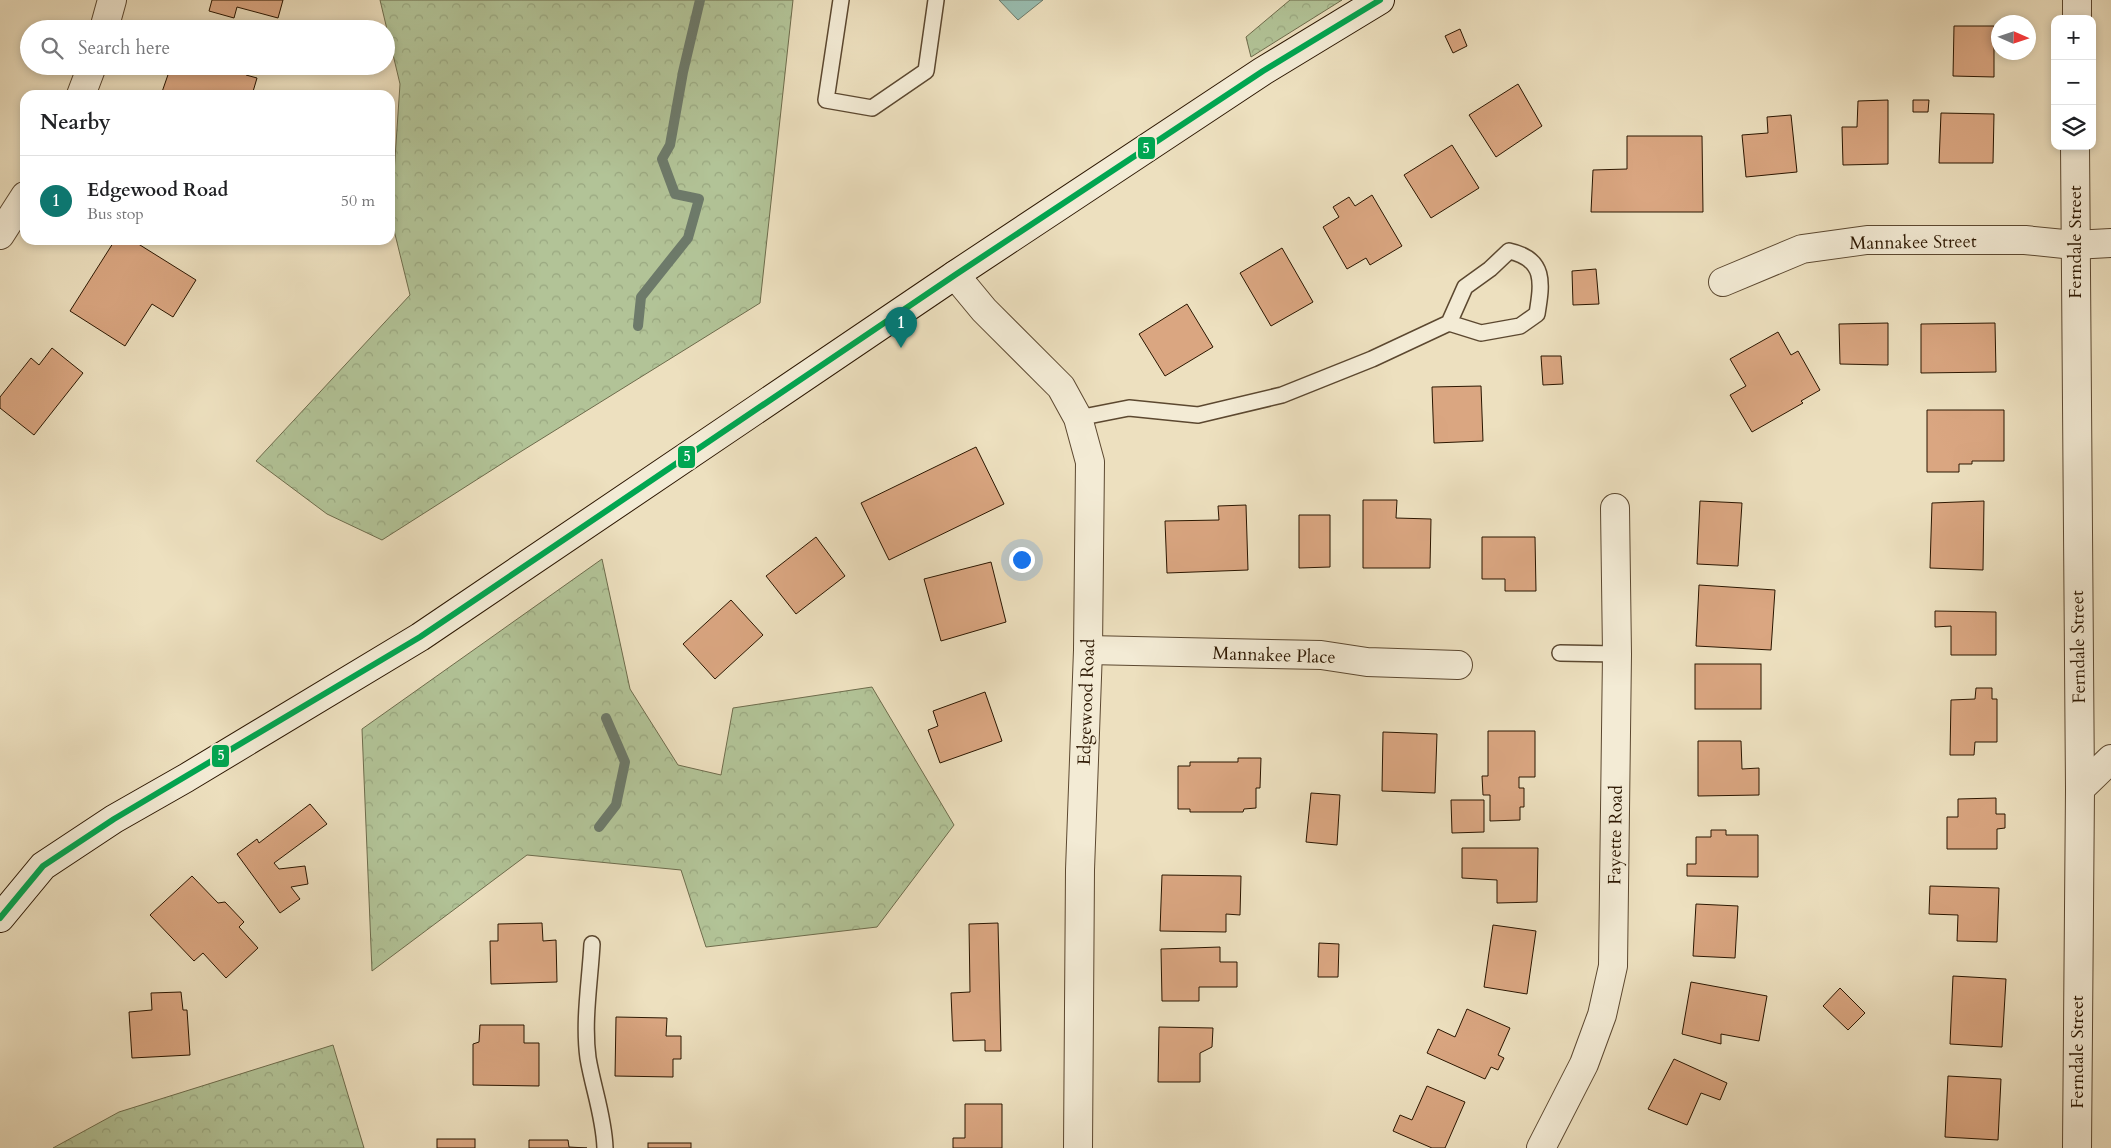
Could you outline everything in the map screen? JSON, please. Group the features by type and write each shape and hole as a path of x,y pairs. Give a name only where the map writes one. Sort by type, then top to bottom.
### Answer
{"street":[{"path":"106,20 112,0"},
{"path":"0,918 43,866 114,818 186,778 420,637 955,274 1263,71 1380,0"},
{"path":"84,90 89,75"},
{"name":"Ferndale Street","path":"2075,150 2074,244 2080,790 2077,1148"},
{"path":"0,235 20,204"},
{"name":"Mannakee Street","path":"1723,282 1802,249 1867,240 2025,240 2074,244 2111,243"},
{"name":"Edgewood Road","path":"955,274 984,310 1061,388 1078,418 1090,462 1088,650 1080,870 1078,1148"},
{"name":"Fayette Road","path":"1541,1148 1584,1064 1602,1015 1613,966 1617,654 1616,508"},
{"name":"Mannakee Place","path":"1088,650 1321,655 1367,662 1458,665"},
{"path":"2080,790 2111,759"}],"lane":[{"path":"841,0 826,100 872,108 926,71 936,0"},
{"path":"1078,418 1129,408 1198,415 1282,395 1372,359 1449,323 1465,287 1490,269 1509,251 1524,254 1538,269 1542,286 1537,314 1520,326 1480,333 1449,323"},
{"path":"1560,654 1617,654"},
{"path":"592,944 587,1015 588,1056 605,1132 605,1148"}],"green space":[{"path":"380,0 793,0 760,303 382,540 327,514 256,461 410,295 395,234 395,158 400,84 395,63 395,20 385,20"},
{"path":"1290,0 1342,0 1251,57 1246,37"},
{"path":"602,559 630,689 678,765 721,775 733,708 872,687 954,825 877,927 706,947 681,870 527,855 372,971 362,729"},
{"path":"333,1045 364,1148 53,1148 119,1112"}],"water":[{"path":"999,0 1043,0 1018,20"}],"building":[{"path":"212,0 283,0 278,18 237,7 234,18 209,11"},
{"path":"1954,26 1991,26 1991,60 1994,60 1994,77 1953,76"},
{"path":"1460,29 1467,46 1453,53 1445,36"},
{"path":"168,75 246,75 257,78 253,90 163,90"},
{"path":"1518,84 1542,126 1496,157 1469,115"},
{"path":"1888,100 1888,164 1843,165 1842,127 1857,127 1858,101"},
{"path":"1913,100 1929,100 1928,112 1913,112"},
{"path":"1941,113 1994,114 1993,163 1939,163"},
{"path":"1791,115 1797,172 1746,177 1742,135 1768,133 1767,117"},
{"path":"1627,136 1702,136 1703,212 1591,212 1593,170 1627,169"},
{"path":"1452,145 1479,188 1431,218 1404,175"},
{"path":"1372,195 1402,246 1370,265 1366,258 1347,269 1323,227 1339,217 1333,207 1349,197 1355,206"},
{"path":"112,245 140,245 196,280 173,317 152,304 125,346 70,311"},
{"path":"1282,248 1313,302 1271,326 1240,273"},
{"path":"1596,269 1599,304 1573,305 1572,271"},
{"path":"1187,304 1213,347 1165,376 1139,334"},
{"path":"1888,323 1888,365 1840,364 1839,324"},
{"path":"1995,323 1996,372 1921,373 1921,324"},
{"path":"1778,332 1791,355 1798,351 1820,390 1801,401 1803,403 1752,432 1730,395 1746,386 1730,359"},
{"path":"52,348 83,373 34,435 0,408 0,397 31,358 39,365"},
{"path":"1541,356 1561,356 1563,384 1543,385"},
{"path":"1481,386 1483,441 1434,443 1432,387"},
{"path":"1927,410 2004,410 2004,461 1972,461 1972,464 1959,464 1959,472 1927,472"},
{"path":"976,447 1004,504 889,560 861,503"},
{"path":"1363,500 1397,500 1396,518 1431,519 1430,568 1363,568"},
{"path":"1700,501 1742,503 1738,566 1697,564"},
{"path":"1984,501 1983,570 1930,568 1932,503"},
{"path":"1246,505 1248,570 1167,573 1165,521 1219,520 1218,506"},
{"path":"1299,515 1330,515 1330,567 1299,568"},
{"path":"816,537 845,576 796,614 766,576"},
{"path":"1482,537 1535,537 1536,591 1505,591 1505,579 1482,579"},
{"path":"991,562 1006,622 941,641 924,579"},
{"path":"1699,585 1775,590 1771,650 1696,646"},
{"path":"731,600 763,635 715,679 683,644"},
{"path":"1935,611 1996,612 1996,655 1951,655 1951,626 1935,627"},
{"path":"1695,664 1761,664 1761,709 1695,709"},
{"path":"1976,688 1992,688 1992,699 1997,699 1997,742 1975,742 1974,755 1950,755 1951,700 1975,699"},
{"path":"985,692 1002,741 940,763 928,730 938,726 933,711"},
{"path":"1488,731 1535,731 1535,777 1519,777 1519,788 1524,788 1524,807 1520,807 1520,820 1490,821 1490,795 1483,795 1482,776 1488,776"},
{"path":"1383,732 1437,734 1435,793 1382,791"},
{"path":"1698,741 1741,741 1742,769 1759,768 1759,795 1698,796"},
{"path":"1238,758 1261,758 1260,788 1256,788 1256,808 1244,809 1243,812 1190,812 1190,809 1178,809 1178,766 1190,766 1190,762 1238,762"},
{"path":"1311,793 1340,795 1337,845 1306,842"},
{"path":"1996,798 1996,814 2005,814 2005,828 1997,829 1997,849 1947,849 1947,817 1958,817 1958,799"},
{"path":"1451,800 1484,800 1484,832 1452,833"},
{"path":"310,804 327,824 274,863 279,869 305,866 308,884 291,887 300,899 280,913 237,854 257,839 259,843"},
{"path":"1711,830 1726,830 1726,835 1758,835 1758,877 1687,876 1687,864 1696,864 1696,837 1711,837"},
{"path":"1462,848 1538,848 1537,902 1497,903 1497,880 1462,878"},
{"path":"1162,875 1241,876 1240,915 1226,914 1226,932 1160,931"},
{"path":"192,876 218,903 225,902 244,922 239,927 258,948 226,978 203,953 194,961 150,915"},
{"path":"1930,886 1999,888 1997,942 1957,941 1958,915 1929,914"},
{"path":"1696,904 1738,906 1735,958 1693,956"},
{"path":"542,923 543,941 556,940 557,982 491,984 490,941 498,941 498,924"},
{"path":"998,923 1001,1051 985,1051 985,1040 953,1041 951,993 970,992 969,924"},
{"path":"1493,925 1536,931 1527,994 1484,987"},
{"path":"1319,943 1339,944 1338,977 1318,977"},
{"path":"1220,947 1220,962 1237,962 1237,987 1199,987 1199,1001 1162,1001 1161,949"},
{"path":"1953,976 2006,979 2002,1047 1950,1044"},
{"path":"1691,982 1767,996 1759,1041 1721,1034 1721,1044 1682,1034"},
{"path":"1840,988 1865,1013 1848,1030 1823,1006"},
{"path":"181,992 183,1010 187,1010 190,1055 132,1058 129,1012 152,1010 151,993"},
{"path":"1467,1009 1510,1028 1498,1055 1504,1058 1498,1070 1491,1067 1485,1079 1427,1053 1438,1029 1455,1037"},
{"path":"616,1017 667,1018 666,1036 681,1036 681,1059 673,1059 673,1077 615,1076"},
{"path":"480,1025 524,1025 524,1043 539,1043 539,1086 473,1085 473,1044 479,1042"},
{"path":"1159,1027 1213,1028 1212,1047 1200,1053 1200,1082 1158,1082"},
{"path":"1674,1059 1727,1083 1720,1100 1701,1093 1687,1125 1648,1109"},
{"path":"1948,1076 2001,1079 1998,1140 1945,1137"},
{"path":"1427,1086 1465,1102 1445,1148 1432,1148 1393,1131 1400,1115 1412,1120"},
{"path":"965,1104 1002,1104 1002,1148 953,1148 953,1138 965,1138"},
{"path":"437,1139 475,1139 475,1148 437,1148"},
{"path":"529,1140 568,1140 569,1147 587,1148 529,1148"},
{"path":"648,1143 691,1143 691,1148 648,1148"}],"waterway":[{"path":"638,326 641,297 688,238 699,199 675,194 662,159 670,145 683,72 700,0"},
{"path":"599,827 616,805 625,762 606,718"}],"transit line":[{"name":"5","path":"0,918 43,866 114,819 420,637 955,275 1263,71 1380,0"}],"place":[{"name":"Edgewood Road","path":"901,348"}]}
